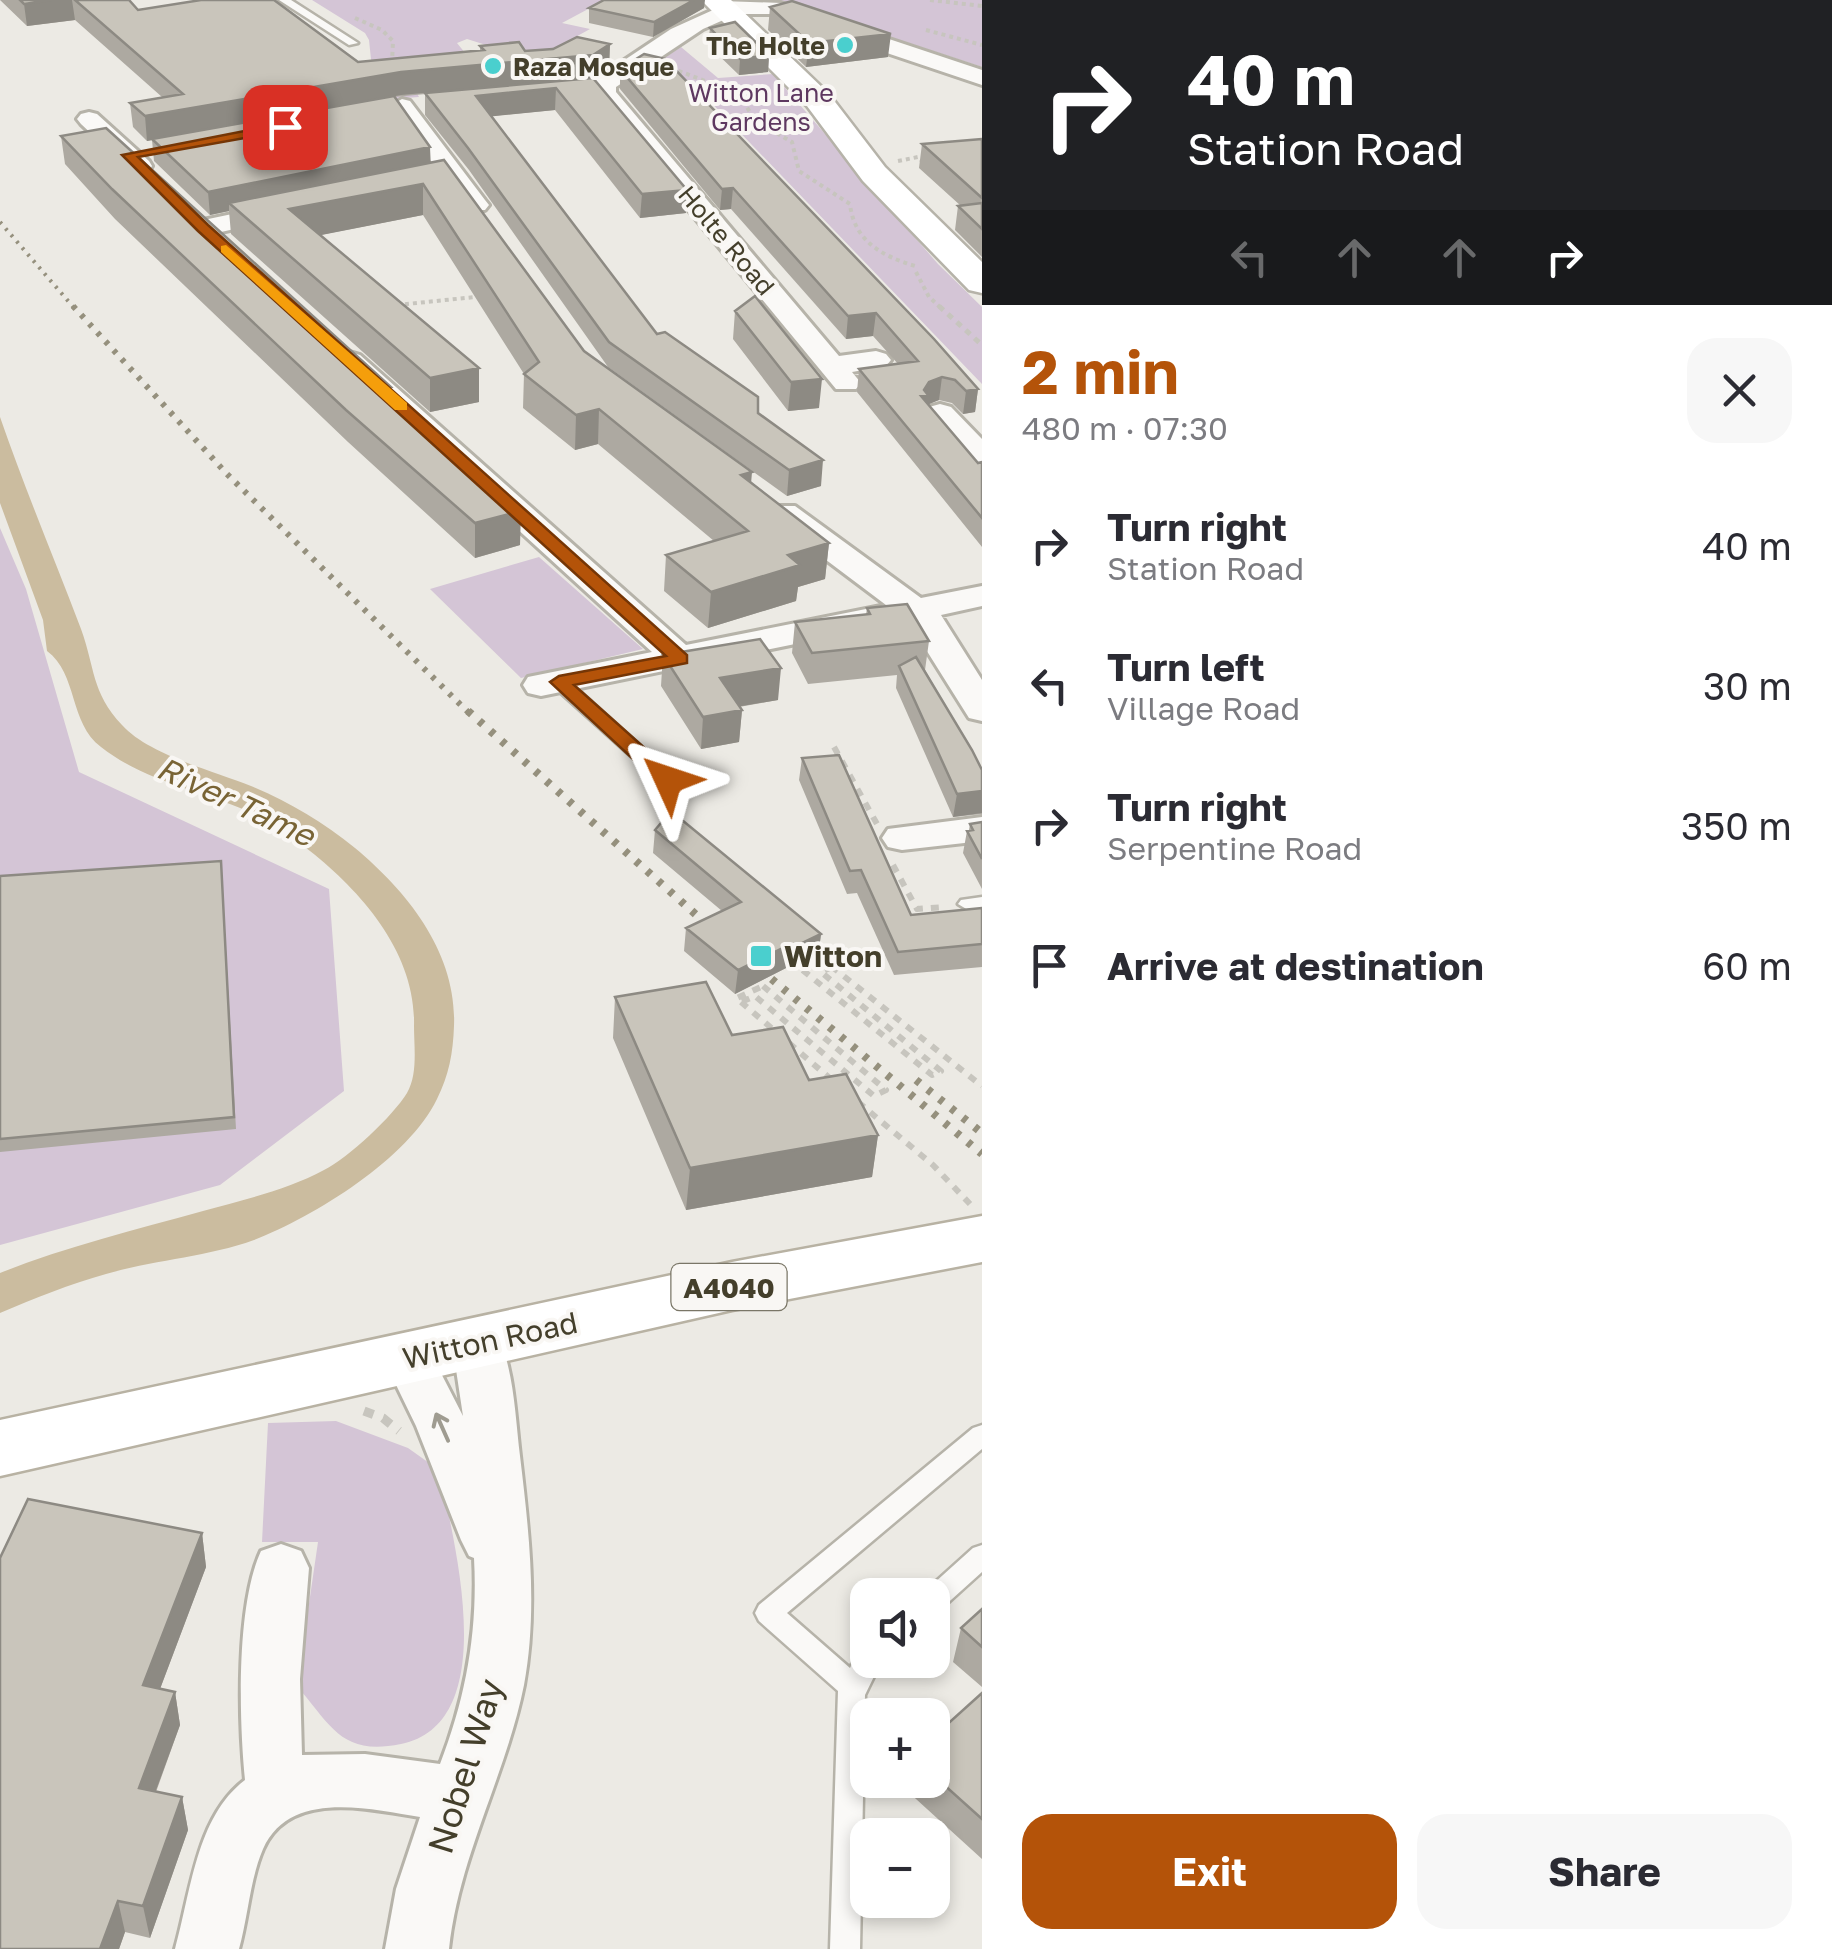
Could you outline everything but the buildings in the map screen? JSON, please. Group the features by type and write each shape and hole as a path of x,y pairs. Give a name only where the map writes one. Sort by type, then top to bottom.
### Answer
{"main road":[{"path":"721,6 818,100 874,174 982,282"},
{"name":"Witton Road","path":"0,1448 732,1286 977,1223"}],"street":[{"name":"Holte Road","path":"721,6 706,20 593,89 839,375 876,360"},
{"path":"721,6 773,8 982,78"},
{"path":"405,107 490,225"},
{"path":"89,120 231,253"},
{"path":"128,155 168,148"},
{"path":"417,184 456,176"},
{"path":"203,228 300,208"},
{"path":"330,343 680,659"},
{"path":"940,414 982,457"},
{"path":"755,492 926,619 982,710"},
{"path":"550,683 982,596"},
{"path":"902,838 982,830"},
{"name":"Nobel Way","path":"417,1949 420,1911 456,1795 488,1714 500,1651 506,1582 487,1386 478,1343"},
{"name":"Nobel Way","path":"408,1358 442,1426 506,1582"},
{"path":"276,1790 270,1742 269,1664 281,1568"},
{"path":"208,1949 237,1837 252,1809 276,1790 312,1781 354,1781 456,1795"}],"lane":[{"path":"268,4 286,1 353,43"},
{"path":"550,683 668,780"},
{"path":"854,1688 768,1613 982,1434"},
{"path":"950,1584 982,1556"},
{"path":"845,1949 854,1688 859,1678"}],"path":[{"path":"930,0 982,6"},
{"path":"642,59 714,82 740,97 756,122 792,142 794,164 805,176 850,204 854,230 870,247 916,269 930,297 982,344"},
{"path":"900,167 924,162 915,167"},
{"path":"385,306 475,296"},
{"path":"834,746 873,822 902,838 893,866 917,909 975,903"},
{"path":"832,967 821,972 941,1071 932,1076 800,968 820,958 832,967 982,1086"},
{"path":"742,1002 755,996 874,1096 886,1090 762,986 737,998 837,1084"},
{"path":"851,1096 933,1165 977,1223"}],"green space":[{"path":"312,0 605,0 562,23 590,29 534,60 467,39 457,43 474,64 404,70 419,97 392,99 372,69 365,33"},
{"path":"777,0 982,0 982,67"},
{"name":"Witton Lane Gardens","path":"681,47 718,78 773,74 938,264 982,307 982,384 703,94 679,76 647,69"},
{"path":"0,528 26,589 79,772 329,889 344,1091 220,1185 0,1245"},
{"path":"539,557 643,649 521,678 430,589"},
{"path":"336,1421 408,1448 439,1470 453,1539 464,1625 462,1666 452,1702 433,1729 401,1744 381,1747 351,1742 330,1726 297,1686 318,1542 262,1542 268,1423"}],"water":[{"name":"River Tame","path":"0,417 81,629 99,690 112,713 148,745 251,786 305,813 375,866 411,905 438,950 453,1000 454,1026 445,1081 424,1121 383,1163 331,1201 254,1240 106,1274 0,1313 0,1273 75,1247 265,1194 334,1164 369,1136 407,1093 415,1051 406,974 383,927 349,886 310,851 266,820 138,770 101,747 83,725 64,672 47,651 43,620 0,503"}],"railway":[{"path":"0,222 75,309"},
{"path":"73,306 227,474 470,714"},
{"path":"468,711 721,937 982,1154"},
{"path":"916,1080 982,1133"}],"slow traffic":[{"path":"226,249 401,407"}],"place":[{"name":"The Holte","path":"845,45"},
{"name":"Raza Mosque","path":"493,66"},
{"name":"Witton","path":"761,956"}],"route":[{"path":"285,127 128,155 203,228 680,659 559,682 668,780"}]}
